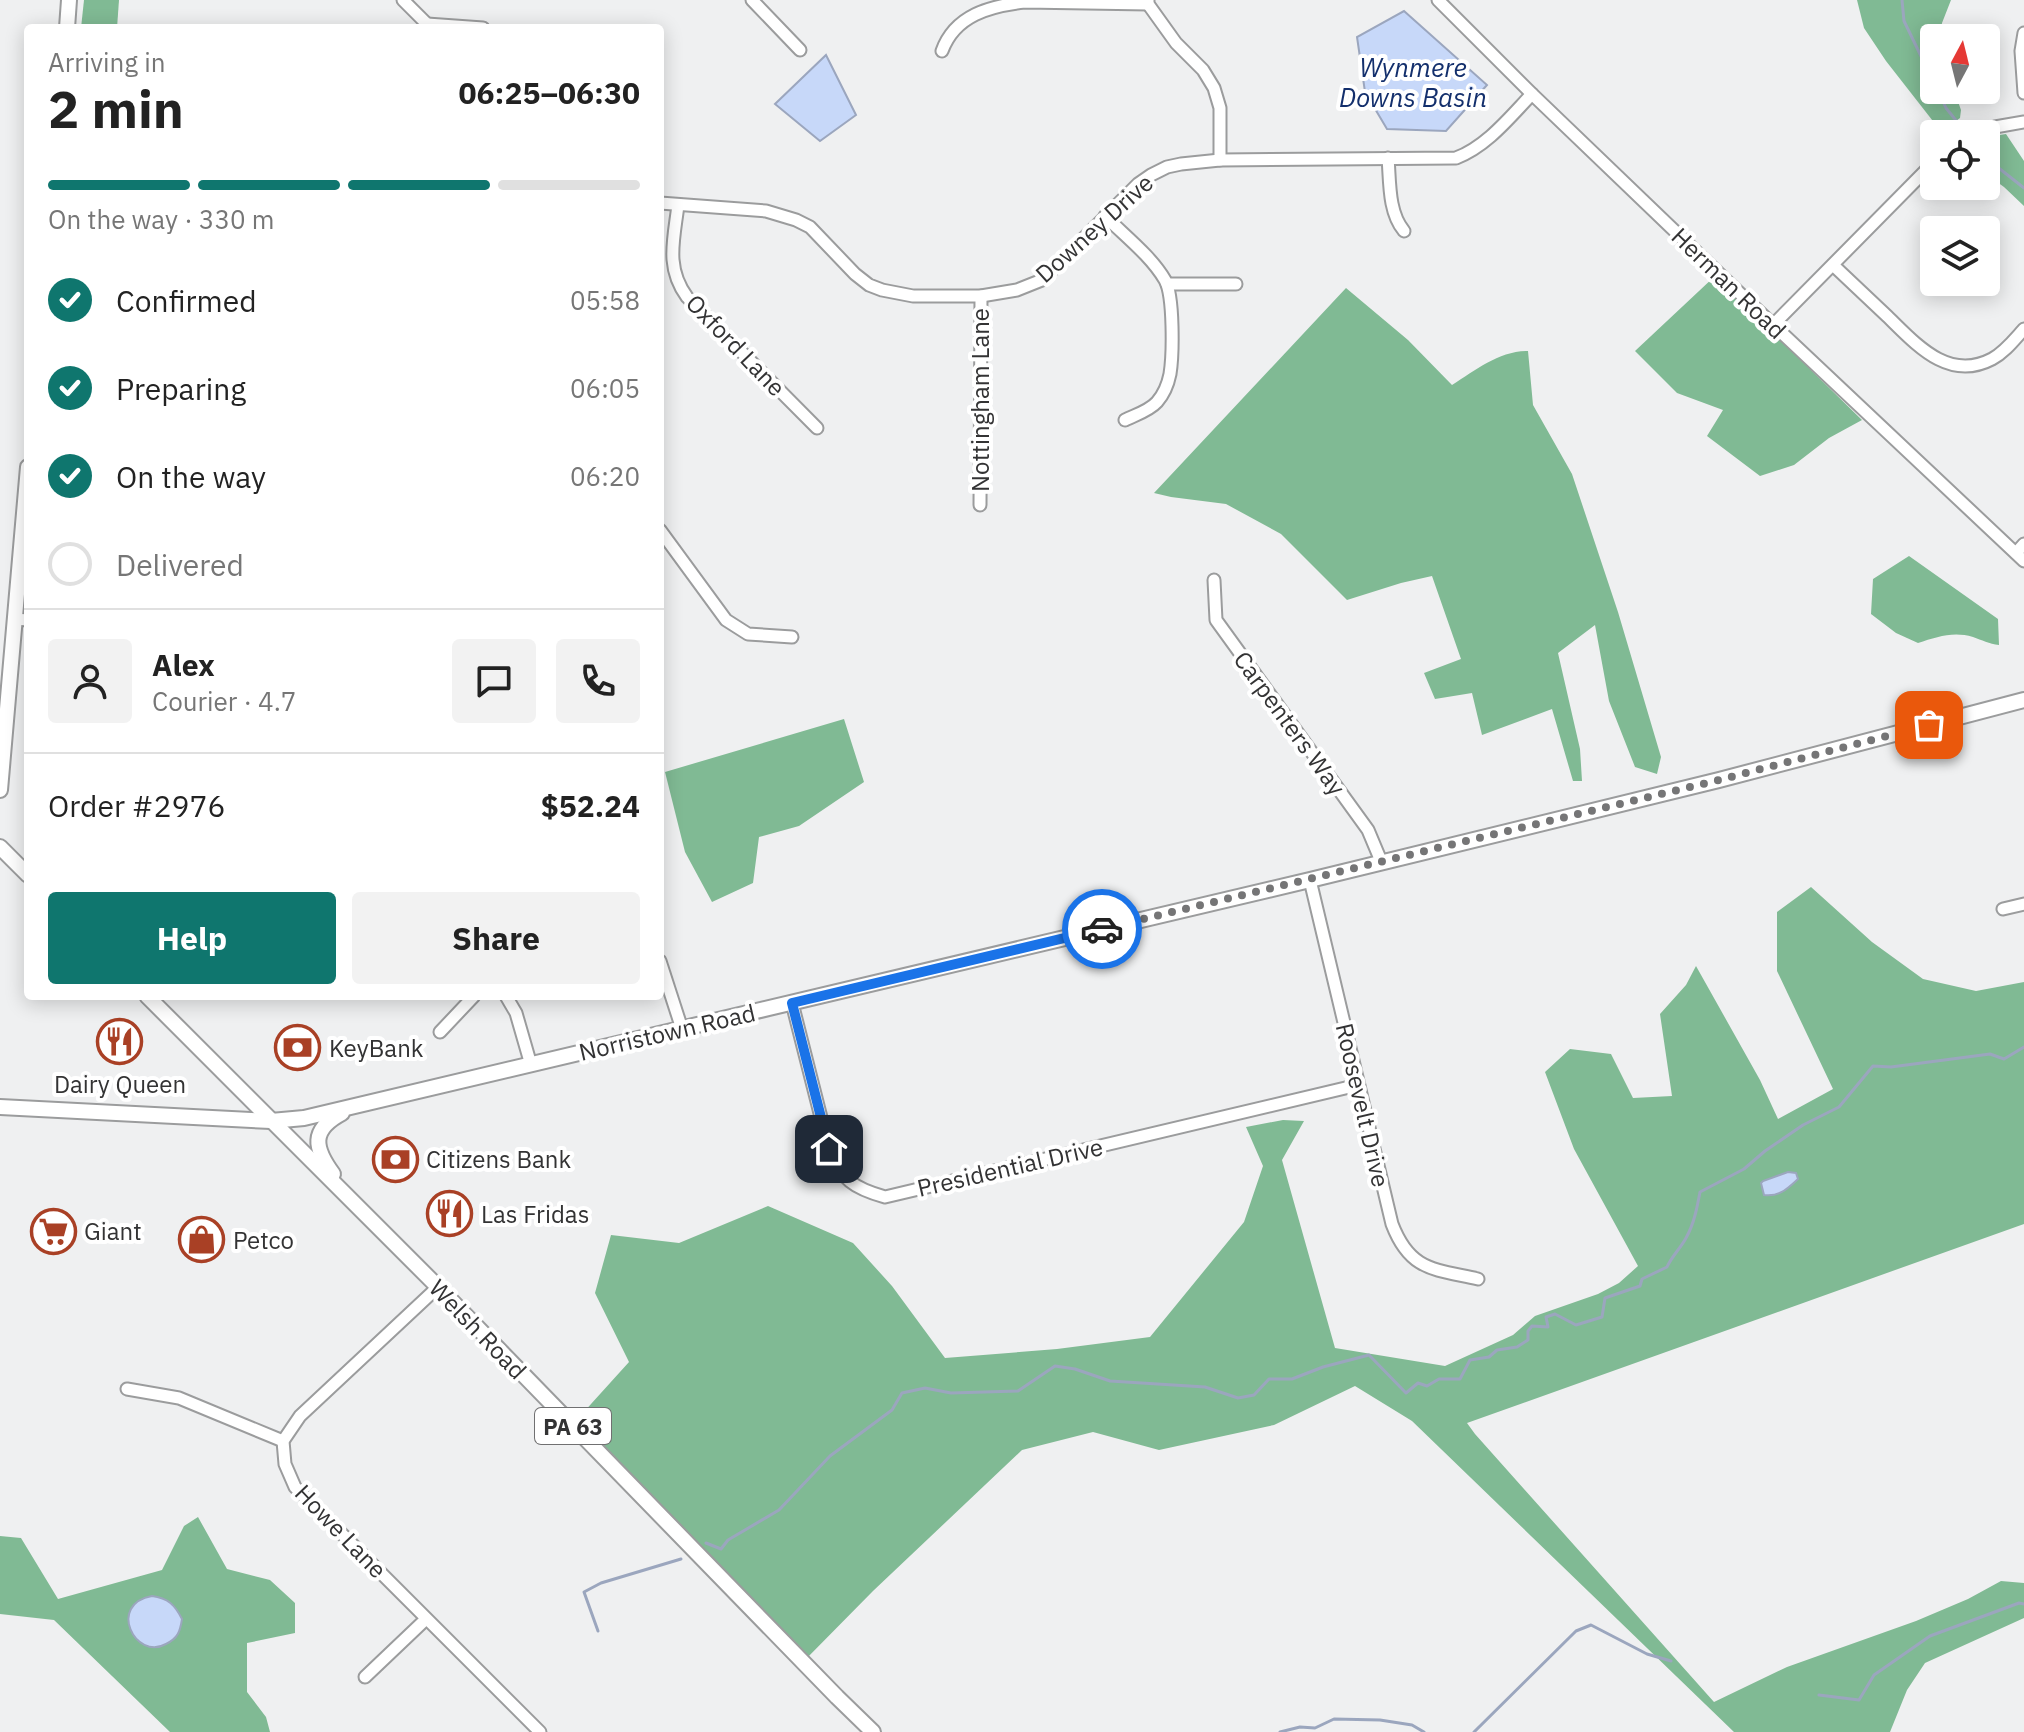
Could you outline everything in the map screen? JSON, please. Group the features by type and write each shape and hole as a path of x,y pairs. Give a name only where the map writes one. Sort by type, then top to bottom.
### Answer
{"main road":[{"path":"67,24 69,0"},
{"path":"0,790 21,620 24,554"},
{"name":"Norristown Road","path":"0,1107 271,1121 304,1118 1310,880 1719,780 2024,700"},
{"path":"0,755 6,732"},
{"path":"0,847 24,871"},
{"name":"Welsh Road","path":"151,1000 438,1287 873,1732"},
{"path":"355,1107 337,1115 322,1130 318,1151 365,1215"}],"street":[{"path":"403,0 425,24"},
{"path":"752,0 800,50"},
{"name":"Herman Road","path":"1438,0 1773,325 2021,553"},
{"path":"942,51 948,36 972,15 1008,4 1025,1 1148,2 1176,43 1203,70 1214,88 1220,108 1220,160"},
{"path":"2024,33 2021,51 2024,93"},
{"name":"Downey Drive","path":"664,203 766,211 796,220 810,227 855,274 882,290 913,296 981,296 1017,290 1042,280 1138,184 1151,175 1181,164 1220,160 1456,158 1483,144 1532,94"},
{"path":"2000,126 2024,122"},
{"path":"1388,158 1394,214 1404,231"},
{"path":"1773,325 1920,176"},
{"name":"Oxford Lane","path":"678,205 672,255 681,289 817,428"},
{"path":"1105,216 1157,268 1167,284 1171,307 1171,371 1167,386 1151,408 1125,420"},
{"path":"1833,265 1923,351 1948,363 1970,365 1991,359 2002,353 2024,329"},
{"path":"1167,284 1236,284"},
{"name":"Nottingham Lane","path":"980,505 981,296"},
{"path":"664,535 726,620 748,634 792,637"},
{"name":"Carpenters Way","path":"1214,580 1216,620 1368,830 1381,861"},
{"name":"Roosevelt Drive","path":"1310,880 1392,1224 1404,1250 1426,1266 1478,1279"},
{"path":"2003,909 2024,904"},
{"path":"664,973 682,1029"},
{"path":"440,1032 470,1000"},
{"path":"508,1000 516,1013 531,1065"},
{"name":"Presidential Drive","path":"792,1003 829,1149 837,1168 855,1185 885,1197 1358,1085"},
{"path":"127,1389 179,1398 283,1441 300,1416 438,1287"},
{"name":"Howe Lane","path":"283,1441 285,1464 295,1487 540,1732"},
{"path":"365,1677 426,1619"}],"green space":[{"path":"84,0 119,0 117,24 81,24"},
{"path":"1857,0 1951,0 1942,24 1920,24 1920,104 1959,104 1960,118 1932,120 1886,61 1864,28"},
{"path":"2006,134 2024,161 2024,206 2000,184 2000,135"},
{"path":"1715,276 1862,420 1829,438 1794,465 1760,476 1707,436 1723,410 1677,393 1635,351"},
{"path":"1346,288 1408,340 1452,385 1498,358 1528,351 1533,405 1572,474 1618,612 1661,757 1657,774 1635,767 1609,701 1595,625 1558,653 1580,749 1582,781 1573,781 1552,709 1482,735 1472,693 1435,699 1424,673 1461,659 1432,576 1347,600 1281,534 1226,504 1154,493"},
{"path":"1909,556 1998,619 1999,645 1959,635 1918,643 1896,633 1871,614 1873,579"},
{"path":"844,719 864,782 799,826 759,837 753,883 712,902 685,852 665,772"},
{"path":"1811,887 1872,942 1923,979 1976,991 2024,982 2024,1224 1467,1423 1714,1702 1787,1667 1916,1621 2001,1581 2024,1583 2024,1618 1925,1663 1907,1690 1890,1732 1734,1732 1412,1421 1355,1386 1274,1425 1159,1450 1093,1432 1022,1450 803,1662 572,1425 629,1362 595,1293 611,1235 679,1243 768,1206 853,1243 892,1286 945,1358 1057,1349 1150,1337 1244,1222 1263,1166 1246,1127 1283,1120 1304,1121 1282,1160 1335,1348 1445,1366 1513,1335 1535,1316 1598,1294 1619,1283 1638,1266 1574,1149 1545,1072 1570,1049 1611,1054 1633,1098 1672,1096 1660,1014 1686,985 1696,966 1760,1080 1778,1119 1833,1089 1777,971 1777,912"},
{"path":"198,1517 227,1569 270,1580 295,1603 295,1633 247,1643 247,1692 266,1717 270,1732 170,1732 54,1620 0,1614 0,1536 21,1538 58,1599 162,1570 184,1526"}],"water":[{"name":"Wynmere Downs Basin","path":"1404,11 1487,85 1446,131 1387,129 1365,92 1357,37"},
{"path":"826,55 856,115 820,141 775,104"},
{"path":"1788,1172 1796,1173 1798,1179 1779,1193 1764,1195 1763,1181"},
{"path":"152,1596 170,1603 182,1619 176,1637 155,1647 144,1645 136,1638 128,1619 138,1601"}],"waterway":[{"path":"1902,0 1904,21 1920,54"},
{"path":"1944,104 1956,120"},
{"path":"2000,169 2024,188"},
{"path":"706,1543 721,1549 728,1540 779,1510 830,1456 892,1410 902,1393 925,1388 951,1393 1018,1391 1055,1366 1110,1381 1205,1387 1238,1398 1254,1395 1269,1379 1292,1379 1369,1355 1406,1393 1418,1383 1427,1386 1439,1379 1460,1379 1470,1360 1489,1357 1497,1350 1517,1347 1528,1340 1528,1331 1532,1326 1548,1327 1546,1317 1555,1314 1576,1325 1602,1317 1605,1298 1640,1286 1642,1279 1667,1267 1689,1233 1700,1192 1744,1169 1803,1125 1839,1107 1873,1066 1891,1067 1990,1054 2004,1059 2024,1047"},
{"path":"598,1631 584,1592 601,1583 681,1559"},
{"path":"1819,1695 1859,1700 1874,1675 1930,1636 2019,1603 2024,1604"},
{"path":"1474,1732 1576,1631 1591,1625 1647,1654 1671,1661"},
{"path":"1280,1732 1300,1727 1315,1728 1334,1719 1380,1720 1412,1725 1424,1732"}],"way so far":[{"path":"1102,929 1719,780 1929,725"}],"place":[{"name":"Dairy Queen","path":"120,1042"},
{"name":"KeyBank","path":"298,1048"},
{"name":"Citizens Bank","path":"395,1159"},
{"name":"Las Fridas","path":"450,1214"},
{"name":"Giant","path":"53,1231"},
{"name":"Petco","path":"202,1240"}],"route":[{"path":"829,1149 792,1003 1102,929"}]}
